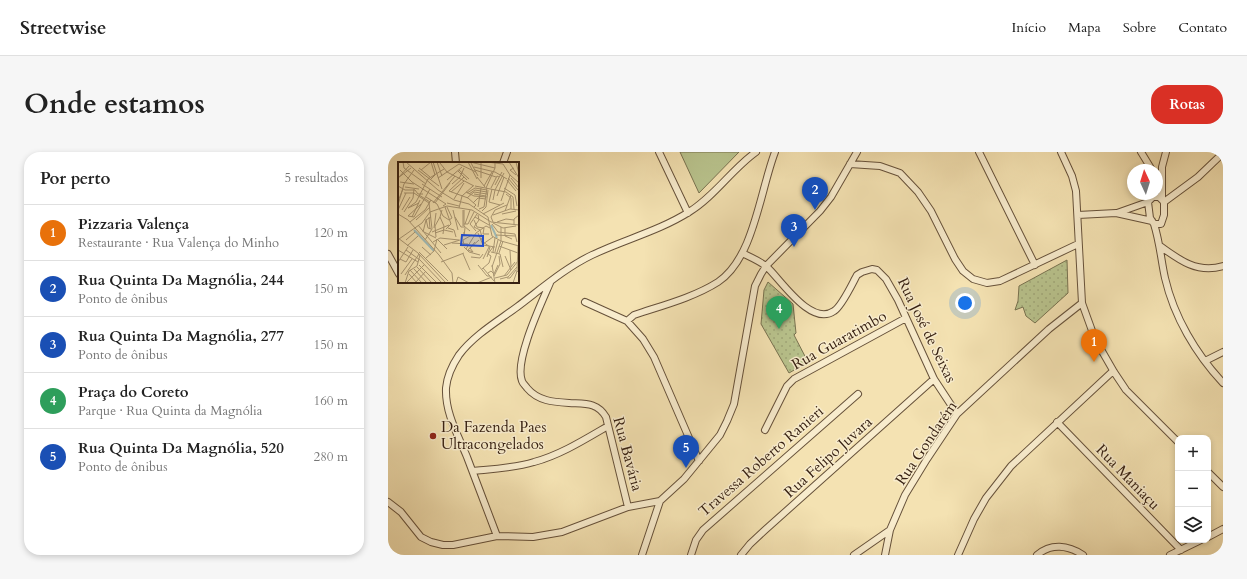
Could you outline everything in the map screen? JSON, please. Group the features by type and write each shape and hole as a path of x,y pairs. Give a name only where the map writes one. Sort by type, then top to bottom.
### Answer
{"street":[{"path":"455,152 456,162"},
{"path":"503,162 507,152"},
{"path":"659,152 688,213"},
{"path":"496,536 473,471 449,415 446,399 446,386 449,375 459,355 471,342 551,282 590,256 688,213 705,200 756,152"},
{"path":"627,320 634,315 704,290 719,281 732,269 742,253 754,224 765,182 776,152"},
{"path":"642,555 660,501 684,479 720,434 727,421 734,404 755,286 761,274 766,266 820,211 831,197 857,152"},
{"path":"979,152 1035,265"},
{"path":"1061,152 1072,176 1076,191 1082,303 1095,339 1113,371 1126,390 1136,402 1175,439"},
{"path":"1141,152 1148,164"},
{"path":"1163,164 1166,152"},
{"path":"1160,244 1161,224 1164,215 1163,200 1198,177 1223,153"},
{"path":"850,164 880,166 900,173 918,192 931,212 955,259 963,271 973,279 987,283 1000,282 1078,244"},
{"path":"1116,213 1145,200"},
{"path":"1150,200 1149,212 1160,244 1165,279 1174,306 1182,326 1205,362 1223,383"},
{"path":"1078,215 1116,213 1161,224"},
{"path":"1160,244 1184,263 1192,266 1208,269 1223,266"},
{"name":"Rua José de Seixas","path":"742,253 766,266 806,307 816,313 824,315 831,313 839,307 858,275 867,270 878,270 886,279 934,379 957,414"},
{"path":"388,254 398,272"},
{"name":"Rua Bavária","path":"551,282 532,328 524,353 520,368 522,382 531,393 540,399 554,402 585,404 602,410 606,417 628,507"},
{"path":"585,302 627,320 642,339 654,358 699,461"},
{"name":"Rua Gondarém","path":"885,555 890,530 909,489 957,414 1049,329 1082,303"},
{"name":"Rua Guaratimbo","path":"765,430 787,386 794,379 906,318"},
{"path":"1205,362 1223,352"},
{"path":"958,555 974,519 996,483 1010,466 1113,371"},
{"name":"Rua Felipo Juvara","path":"741,555 755,540 934,379"},
{"name":"Travessa Roberto Ranieri","path":"691,555 696,540 703,530 858,394"},
{"name":"Rua Maniaçu","path":"1057,422 1181,550"},
{"path":"473,471 533,463 560,453 608,426"},
{"path":"1211,475 1222,484"},
{"path":"388,502 401,512 421,537 431,542 443,545 453,545 496,536 533,537 562,532 628,507 660,501"},
{"path":"1211,535 1223,529"},
{"path":"854,555 890,530"},
{"path":"1170,555 1195,543"},
{"path":"1037,555 1050,547 1060,546 1070,548 1083,555"}],"green space":[{"path":"680,152 739,152 699,193"},
{"path":"1067,260 1068,293 1035,323 1026,316 1023,307 1015,310 1018,301 1019,286"},
{"path":"768,282 793,304 796,333 794,335 808,362 789,373 761,324 764,290"}],"place":[{"name":"Rua Quinta Da Magnólia, 244","path":"815,210"},
{"name":"Rua Quinta Da Magnólia, 277","path":"794,247"},
{"name":"Praça do Coreto","path":"779,329"},
{"name":"Pizzaria Valença","path":"1094,362"},
{"name":"Da Fazenda Paes Ultracongelados","path":"433,436"},
{"name":"Rua Quinta Da Magnólia, 520","path":"686,468"}]}
